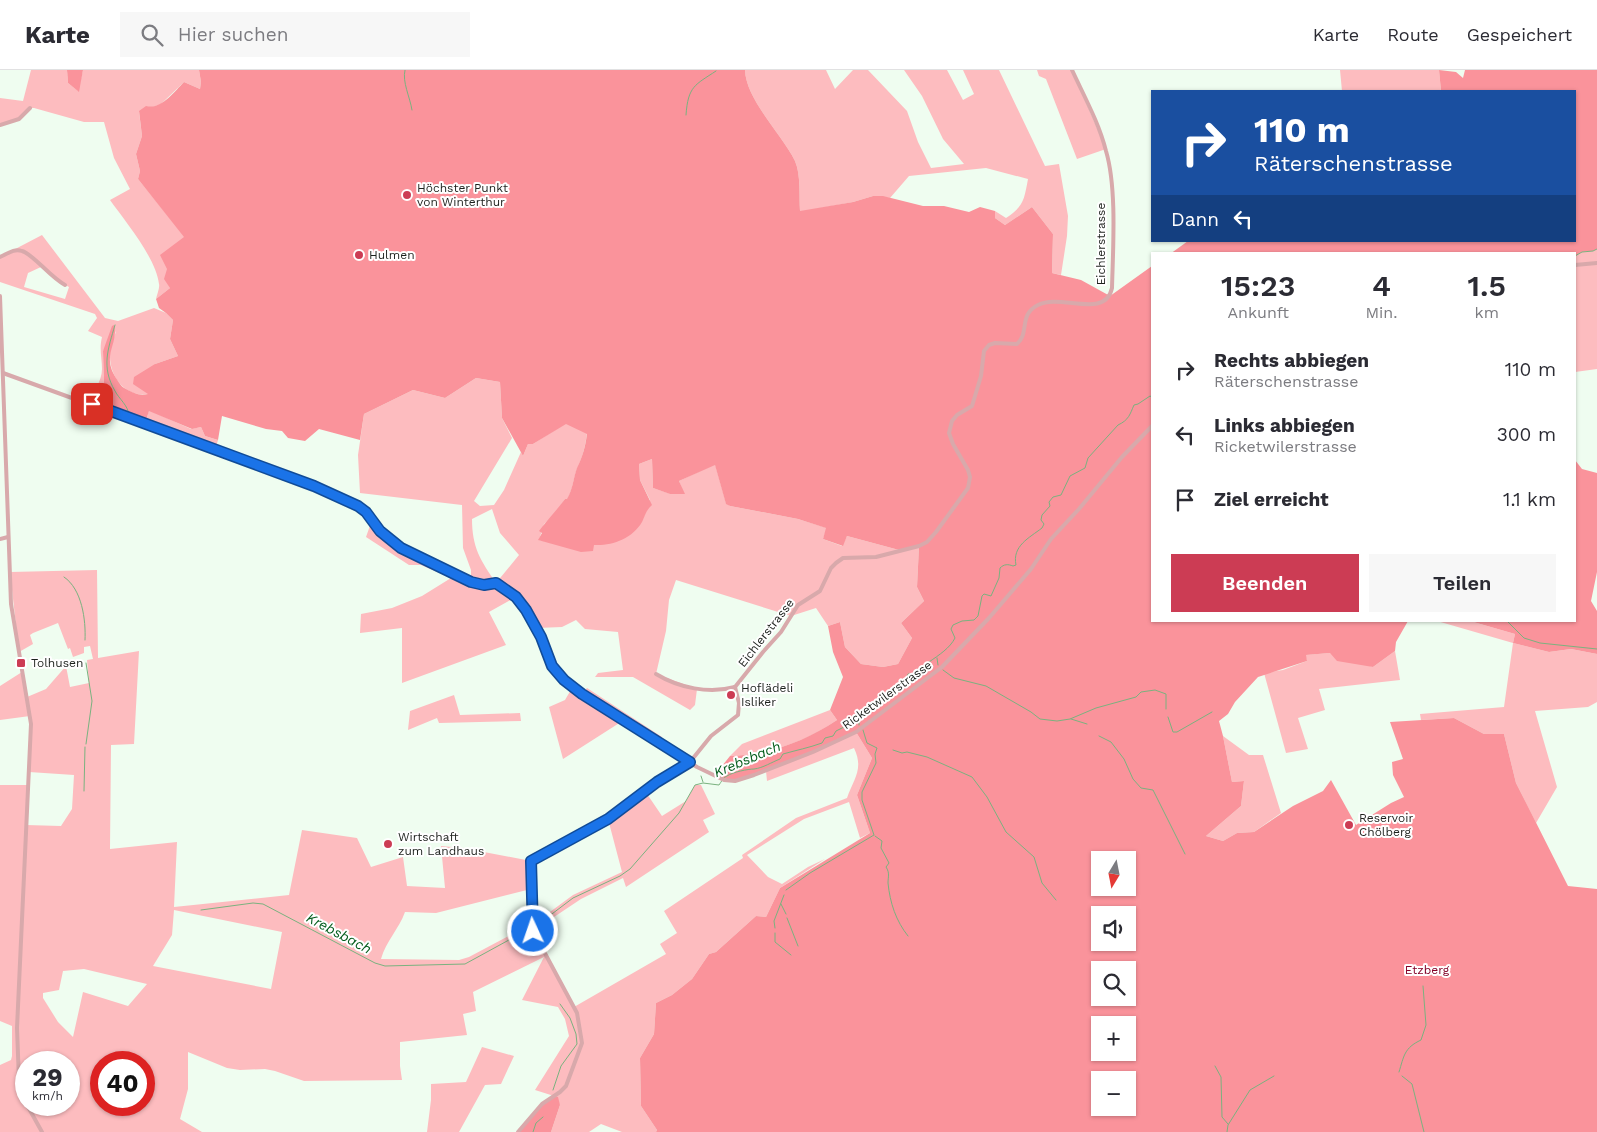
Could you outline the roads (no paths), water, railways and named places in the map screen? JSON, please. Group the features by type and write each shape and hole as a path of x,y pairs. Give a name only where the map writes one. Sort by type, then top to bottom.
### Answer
{"street":[{"name":"Eichlerstrasse","path":"736,688 763,652 781,632 798,605 820,590 831,568 836,563 844,558 876,557 919,546 927,542 936,532 968,488 970,478 968,470 949,433 952,421 957,415 972,406 981,376 984,351 989,345 995,343 1017,344 1021,341 1024,321 1028,313 1038,305 1049,301 1095,304 1104,302 1110,296 1112,288 1112,216 1110,166 1106,149 1072,70"},
{"path":"0,125 19,119 30,108"},
{"path":"0,257 13,251 22,250 30,255 51,276 65,285"},
{"path":"1576,265 1597,263"},
{"path":"0,296 11,604 31,724 17,1051"},
{"name":"Ricketwilerstrasse","path":"4,373 314,486 363,509 380,531 401,548 471,582 484,585 496,583 516,597 526,610 541,637 552,666 564,680 582,694 690,762 724,780 735,780 754,775 813,752 856,732 942,668 990,618 1032,569 1051,539 1079,510 1122,457 1151,427"},
{"path":"0,539 8,537"},
{"path":"518,1132 542,1104 560,1092 570,1078 582,1043 581,1026 577,1013 533,931 531,923 531,861 608,819 657,782 690,762 711,736 738,715 739,703 736,688 718,691 696,689 681,685 656,674"},
{"path":"33,1116 42,1132"}],"waterway":[{"path":"405,70 405,85 412,110"},
{"path":"686,115 687,105 694,87 716,71"},
{"name":"Krebsbach","path":"1576,255 1582,252 1597,249"},
{"path":"115,325 108,350 108,374 115,391 125,405 129,415"},
{"name":"Krebsbach","path":"201,910 253,903 263,904 375,963 385,966 465,964 540,923 573,898 620,876 630,869 679,813 695,785 703,783 719,785 725,777 740,771 761,767 780,759 783,754 822,743 825,738 833,736 836,731 851,721 865,716 881,696 895,693 904,688 908,674 918,677 922,670 928,669 929,662 953,642 955,638 951,629 953,625 962,621 974,620 978,616 982,596 984,594 991,596 999,578 1000,568 1006,565 1016,565 1015,558 1019,548 1027,539 1042,528 1044,524 1041,520 1042,515 1050,506 1049,502 1053,497 1061,495 1070,476 1085,468 1088,458 1118,425 1127,419 1134,405 1151,396"},
{"path":"64,577 70,582 79,597 84,614 85,640"},
{"path":"1508,622 1524,638 1540,643 1597,649"},
{"name":"Krebsbach","path":"937,658 938,665"},
{"path":"86,663 92,701 86,744"},
{"path":"943,670 954,678 986,686 1040,719 1057,721 1070,719 1096,708 1136,697 1141,692 1155,690 1166,694 1166,709"},
{"path":"573,683 656,736"},
{"path":"1168,717 1173,732 1177,732 1212,712"},
{"name":"Krebsbach","path":"859,719 859,725"},
{"path":"1071,719 1087,724"},
{"path":"786,890 810,873 874,835 862,800 862,792 876,763 875,754 877,748 867,743 863,730"},
{"path":"1099,736 1111,742 1124,759 1133,779 1141,788 1153,790 1185,854"},
{"path":"84,791 85,747"},
{"path":"893,750 927,757 972,777 987,797 1006,832 1034,857 1042,883 1056,900"},
{"path":"701,776 703,782"},
{"path":"875,836 882,841 881,848 889,863 886,867 892,905 900,924 908,936"},
{"path":"775,928 774,921 784,895"},
{"path":"781,904 786,914"},
{"path":"787,918 798,946"},
{"path":"775,933 775,942 791,955"},
{"path":"1399,1072 1408,1049 1421,1040 1426,1025 1423,986"},
{"path":"553,1090 561,1066 577,1044 576,1034 570,1018 560,1004"},
{"path":"1215,1066 1221,1077 1222,1117 1228,1124"},
{"path":"1227,1132 1228,1125 1250,1090 1274,1076"},
{"path":"1402,1076 1412,1084 1424,1132"},
{"path":"533,1132 536,1123 543,1117"}],"place":[{"name":"Höchster Punkt von Winterthur","path":"407,195"},
{"name":"Hulmen","path":"359,255"},
{"name":"Tolhusen","path":"21,663"},
{"name":"Hoflädeli Isliker","path":"731,695"},
{"name":"Reservoir Chölberg","path":"1349,825"},
{"name":"Wirtschaft zum Landhaus","path":"388,844"}],"park label":[{"name":"Etzberg","path":"1427,970"}]}
